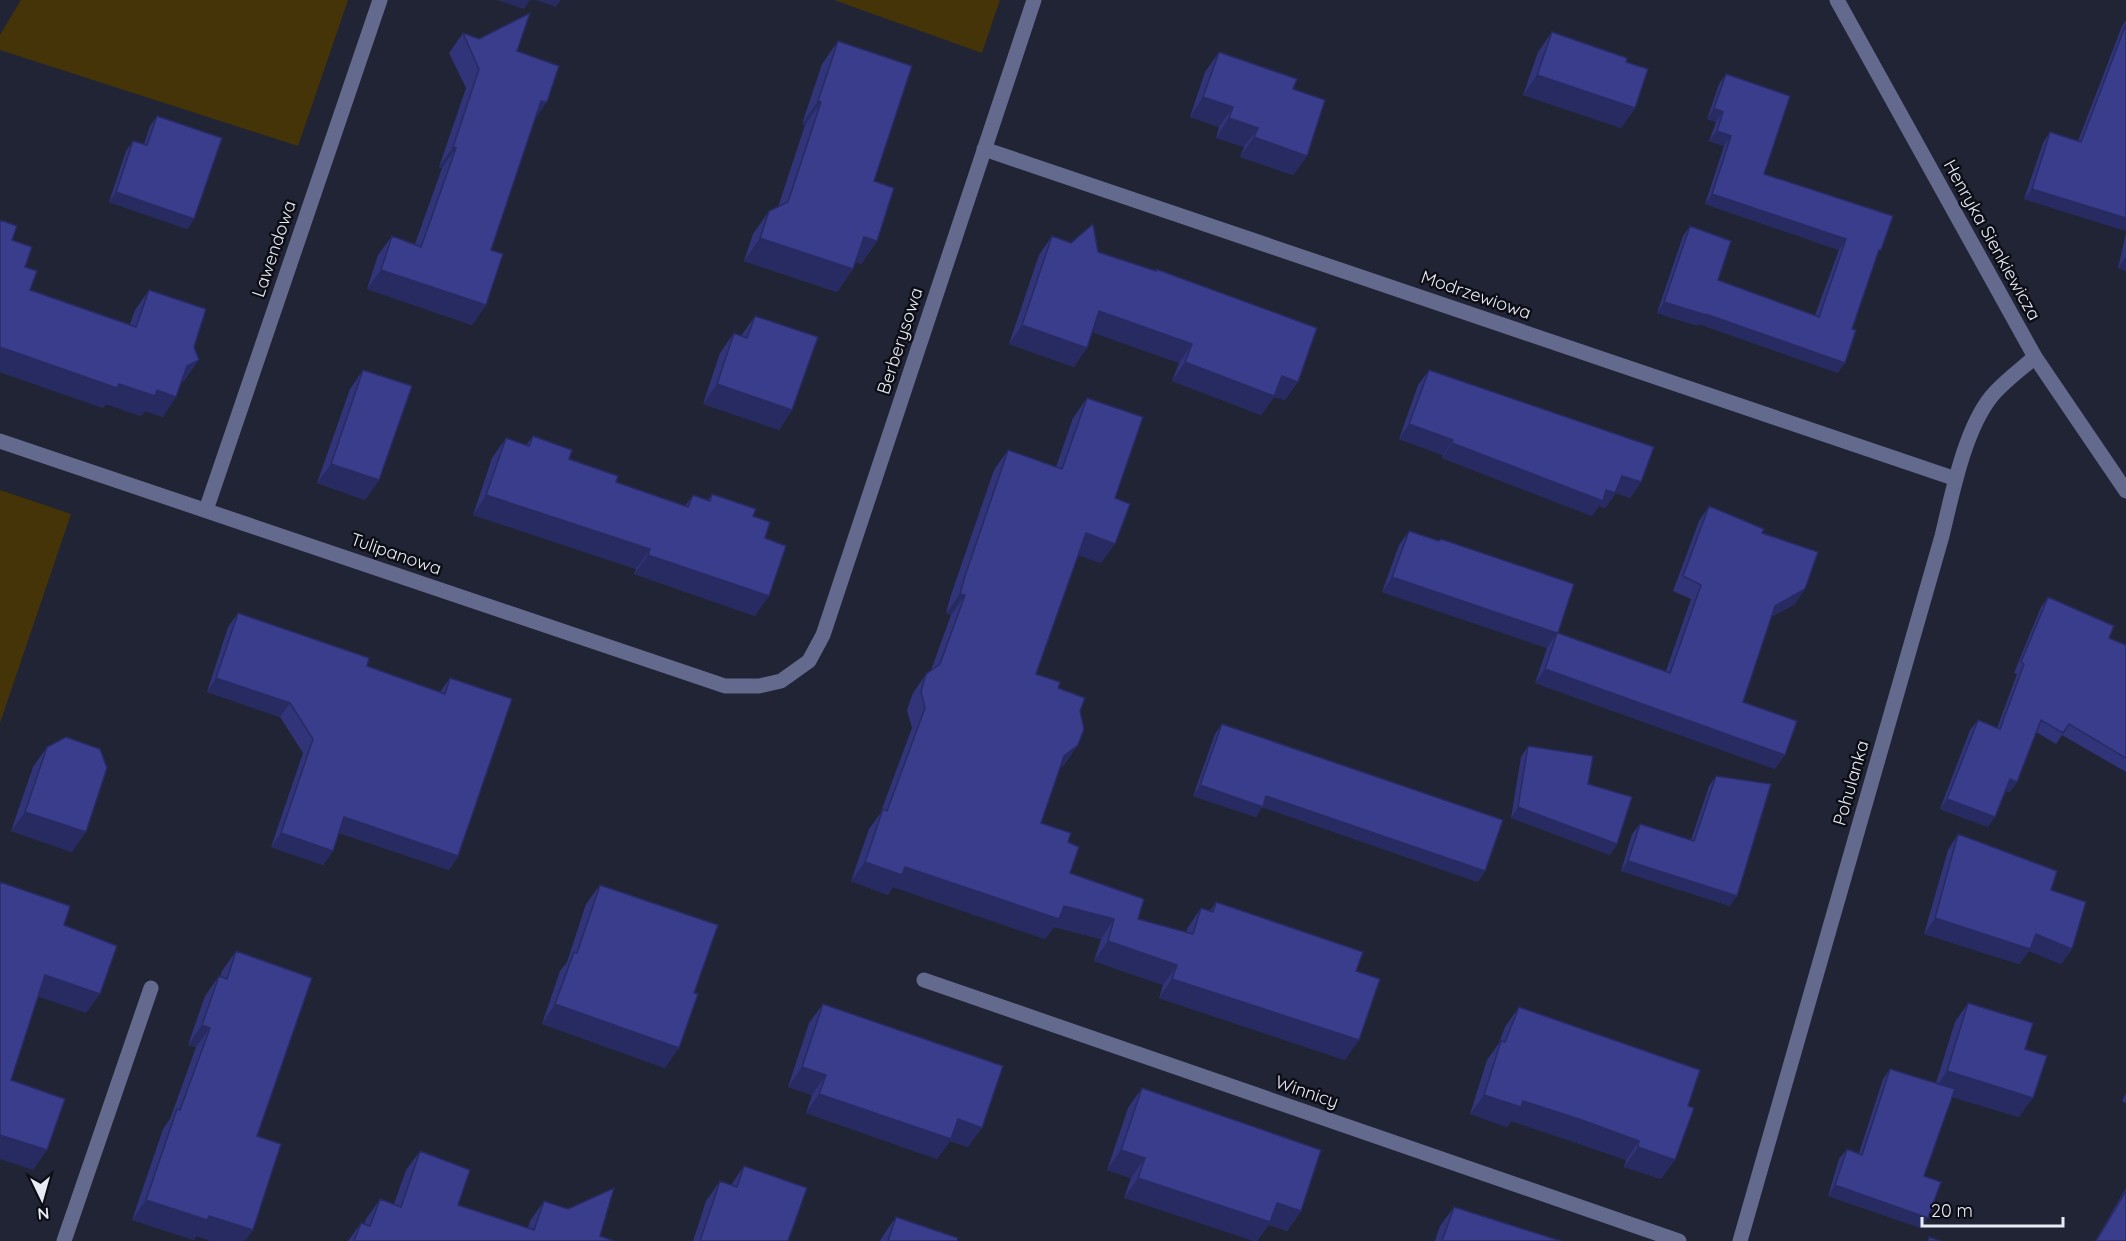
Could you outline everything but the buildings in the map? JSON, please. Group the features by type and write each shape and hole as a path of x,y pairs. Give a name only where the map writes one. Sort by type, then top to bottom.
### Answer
{"street":[{"name":"Lawendowa","path":"206,510 380,0"},
{"name":"Berberysowa","path":"781,681 809,661 823,635 1034,0"},
{"name":"Henryka Sienkiewicza","path":"1837,0 2035,357 2126,491"},
{"name":"Modrzewiowa","path":"984,149 1956,478"},
{"name":"Pohulanka","path":"1740,1241 1939,548 1956,478 1971,435 1990,398 2035,357"},
{"name":"Tulipanowa","path":"0,441 725,686 759,686 781,681"},
{"name":"Winnicy","path":"924,980 1678,1241"},
{"path":"64,1241 151,988"}],"shaded area":[{"path":"21,0 348,0 298,146 0,50 0,35"},
{"path":"834,0 1000,0 982,53"},
{"path":"0,490 71,514 0,723"}]}
